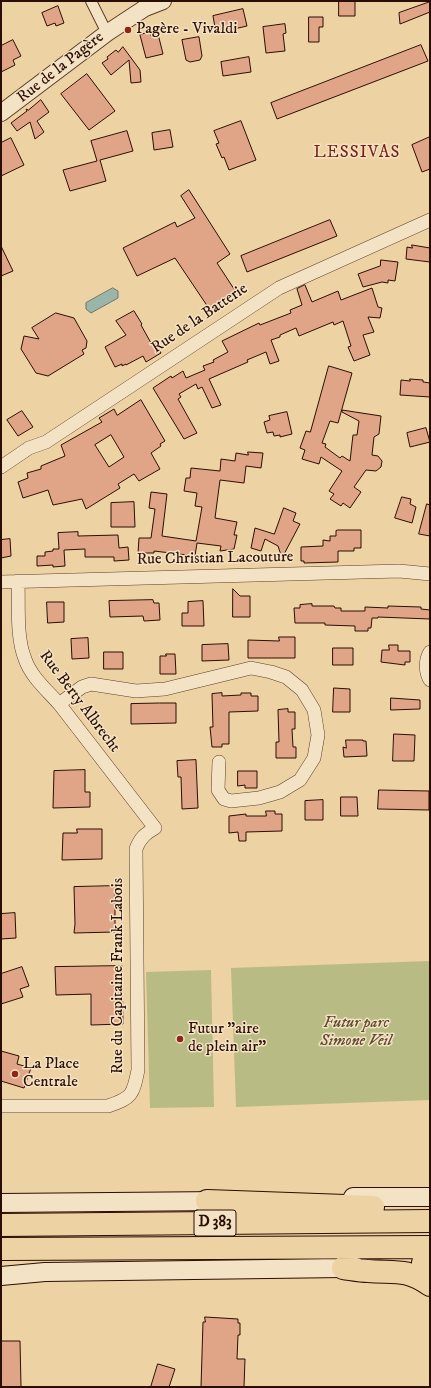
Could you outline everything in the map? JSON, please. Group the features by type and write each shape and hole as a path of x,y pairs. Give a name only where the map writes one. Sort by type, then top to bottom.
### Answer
{"highway":[{"path":"207,1201 430,1208"},
{"name":"D 383","path":"1,1225 430,1221"},
{"name":"D 383","path":"1,1249 428,1258"},
{"path":"343,1268 368,1272 397,1271 409,1273 430,1284"}],"main road":[{"path":"1,1203 430,1197"},
{"path":"1,1276 45,1272 343,1268 428,1258"},
{"path":"1,1269 45,1272"}],"street":[{"path":"91,1 107,33"},
{"name":"Rue de la Pagère","path":"1,113 107,33 145,8 163,1"},
{"name":"Rue de la Batterie","path":"1,467 29,448 46,442 279,288 430,220"},
{"name":"Rue Christian Lacouture","path":"1,582 399,571 430,574"},
{"name":"Rue Berty Albrecht","path":"18,581 22,652 25,662 32,673 59,704 155,828"},
{"path":"430,652 426,665 427,676 430,680"},
{"path":"59,704 82,687 91,684 136,691 165,689 251,668 272,672 286,677 302,690 314,710 318,735 314,758 300,780 280,792 259,798 231,801 224,799 218,790 219,762"},
{"name":"Rue du Capitaine Frank Labois","path":"1,1106 108,1106 124,1101 134,1089 138,1070 136,849 139,841 145,834 155,828"}],"green space":[{"name":"Futur parc Simone Veil","path":"430,961 430,1100 236,1107 231,968"},
{"name":"Futur \"aire de plein air\"","path":"211,970 214,1107 150,1108 146,972"}],"shaded area":[{"path":"113,288 118,291 118,298 91,313 86,309 86,303"}],"building":[{"path":"339,1 355,1 355,16 339,16"},
{"path":"430,2 430,12 400,24 399,13"},
{"path":"58,6 64,23 56,26 55,23 47,26 42,13"},
{"path":"243,9 247,26 216,33 213,16"},
{"path":"309,17 323,17 323,27 319,27 319,42 309,42"},
{"path":"285,24 286,33 283,34 285,51 266,53 263,27"},
{"path":"150,32 151,36 158,34 163,54 146,58 140,35"},
{"path":"199,37 202,56 200,60 190,62 186,60 182,40"},
{"path":"13,40 21,56 13,60 15,65 1,72 1,46"},
{"path":"421,45 428,61 277,119 271,103"},
{"path":"123,47 140,70 141,82 131,83 129,60 111,75 102,63 116,50 118,52"},
{"path":"249,57 251,72 223,76 221,62"},
{"path":"87,74 115,111 89,130 61,94"},
{"path":"41,100 49,112 37,121 44,132 35,139 30,122 17,131 11,123 27,111 26,109 28,110"},
{"path":"241,121 256,160 229,170 224,157 222,158 216,144 219,143 214,131"},
{"path":"170,130 173,147 154,150 152,133"},
{"path":"127,131 133,151 100,160 106,181 70,191 63,170 97,161 91,141"},
{"path":"430,137 430,169 422,172 412,145"},
{"path":"11,138 24,165 1,176 1,143"},
{"path":"189,190 230,254 217,263 236,292 210,310 175,258 137,276 123,248 175,222 177,227 195,218 181,196"},
{"path":"330,220 337,236 247,272 241,256"},
{"path":"412,245 430,248 430,262 406,259 407,247 412,248"},
{"path":"1,246 13,271 1,276"},
{"path":"381,260 398,262 395,281 388,280 388,283 382,282 363,287 358,274 380,266"},
{"path":"305,285 312,302 338,291 341,300 372,288 378,307 382,308 380,318 368,317 374,332 363,335 370,355 354,361 348,347 351,346 343,321 334,325 333,322 299,336 296,328 280,335 280,337 271,340 279,361 270,364 266,352 247,360 248,362 209,379 221,405 212,408 202,387 198,389 196,384 179,394 181,397 178,399 197,433 184,439 153,388 171,376 172,378 183,371 186,378 205,370 203,366 214,362 213,360 228,352 222,341 259,323 260,325 291,313 290,310 302,305 297,289"},
{"path":"134,311 151,343 155,341 161,353 146,362 143,356 126,365 122,366 122,364 115,367 105,347 126,335 116,321"},
{"path":"56,313 74,318 87,341 86,348 82,350 84,354 48,376 36,373 21,349 24,336 39,339 32,328"},
{"path":"329,366 352,373 338,423 330,421 322,443 326,444 325,447 340,458 342,456 350,461 353,435 357,435 359,421 342,412 342,410 381,416 379,434 374,437 372,455 378,456 382,461 381,467 376,471 366,470 354,487 361,492 350,508 343,503 341,506 330,499 334,494 329,491 342,471 321,457 319,464 302,459 305,450 300,448 306,431 310,432"},
{"path":"410,379 423,380 423,382 430,383 430,397 400,395 401,380 410,381"},
{"path":"141,400 165,441 151,453 160,469 139,481 134,474 118,484 120,488 86,509 82,499 53,505 48,490 23,498 18,482 28,478 27,473 41,469 41,466 65,456 61,445 102,422 99,418 114,409 117,415","holes":["111,435 124,457 109,467 95,445"]},
{"path":"22,411 33,427 18,436 7,420"},
{"path":"287,412 292,434 280,437 280,435 274,436 273,432 267,433 264,422 270,420 269,416"},
{"path":"426,428 430,442 410,447 407,433"},
{"path":"248,452 263,453 261,468 246,466 244,483 220,480 215,518 237,522 234,535 237,535 234,549 220,551 221,546 197,543 195,556 154,551 154,553 138,553 139,538 151,538 155,509 149,508 151,492 167,494 162,536 196,541 202,507 195,506 197,493 184,491 186,478 190,478 191,468 220,471 221,459 235,461 236,453 248,455"},
{"path":"402,497 411,499 410,504 416,507 412,523 395,518"},
{"path":"134,502 135,527 111,527 111,503"},
{"path":"427,504 430,505 430,536 419,534"},
{"path":"284,508 296,513 293,521 300,524 282,558 278,546 265,539 261,551 251,548 255,528 274,534"},
{"path":"361,530 361,548 354,548 354,551 338,551 338,562 304,563 304,561 301,561 301,547 323,546 323,540 330,541 330,536 336,536 336,531"},
{"path":"78,532 78,536 118,535 119,548 128,547 129,560 114,561 114,557 85,557 85,549 64,550 65,566 37,566 37,556 45,556 45,552 53,551 53,549 59,549 58,533"},
{"path":"10,539 11,556 1,558 1,540"},
{"path":"233,589 240,596 250,596 250,617 233,617"},
{"path":"153,600 154,603 159,603 160,620 144,621 143,616 110,617 109,601"},
{"path":"203,601 204,626 182,626 182,613 188,613 188,602"},
{"path":"47,602 64,602 64,622 48,623"},
{"path":"312,604 312,606 334,606 335,608 341,608 341,611 365,611 365,607 421,607 421,609 430,610 430,619 372,618 371,628 368,628 368,631 355,631 355,626 325,625 325,623 295,623 294,608 300,608 300,605"},
{"path":"279,637 295,637 295,658 248,658 248,640 279,641"},
{"path":"88,638 89,658 72,659 71,639"},
{"path":"228,644 229,660 202,661 202,645"},
{"path":"389,645 398,645 398,651 410,651 410,662 405,662 405,665 381,662 382,650 389,650"},
{"path":"333,648 353,648 353,665 333,665"},
{"path":"104,652 123,652 123,669 104,669"},
{"path":"166,654 175,654 176,674 160,674 160,656 166,656"},
{"path":"334,688 350,689 350,712 333,712"},
{"path":"222,693 222,696 251,693 251,696 258,696 258,711 229,712 229,744 222,744 222,747 212,747 210,727 213,727 212,694"},
{"path":"391,698 420,700 420,709 391,710"},
{"path":"176,703 176,723 131,724 131,704"},
{"path":"288,709 288,712 295,712 295,729 292,729 293,747 296,747 296,758 276,758 276,742 279,742 278,710"},
{"path":"394,734 415,735 414,761 393,761"},
{"path":"346,740 366,741 367,756 344,757 343,747 346,748"},
{"path":"196,760 198,808 182,809 181,777 178,777 177,761"},
{"path":"85,770 85,792 90,792 90,807 53,808 54,771"},
{"path":"238,771 257,771 257,788 245,788 245,785 238,786"},
{"path":"379,790 429,791 429,810 378,809"},
{"path":"341,797 357,797 358,816 341,816"},
{"path":"323,800 323,820 305,820 305,801"},
{"path":"266,811 275,811 275,814 282,814 282,831 246,832 246,841 239,841 238,832 229,833 229,816 246,814 246,816 266,816"},
{"path":"77,829 102,829 102,859 62,860 63,833 77,833"},
{"path":"115,886 115,932 74,933 74,887"},
{"path":"15,913 16,938 1,939 1,914"},
{"path":"122,966 123,1024 91,1025 91,994 56,995 55,967"},
{"path":"22,967 29,986 20,989 23,997 1,1004 1,974"},
{"name":"La Place Centrale","path":"1,1051 19,1056 17,1064 31,1068 24,1088 1,1081"},
{"path":"205,1317 238,1319 238,1323 240,1323 240,1335 238,1335 237,1359 245,1359 244,1387 201,1387 203,1322 205,1322"},
{"path":"1,1341 20,1341 21,1387 1,1387"},
{"path":"158,1364 175,1369 169,1387 151,1387"}],"place":[{"name":"Pagère - Vivaldi","path":"128,30"},
{"name":"Futur \"aire de plein air\"","path":"180,1039"},
{"name":"La Place Centrale","path":"15,1074"}],"district":[{"name":"LESSIVAS","path":"357,153"}]}
